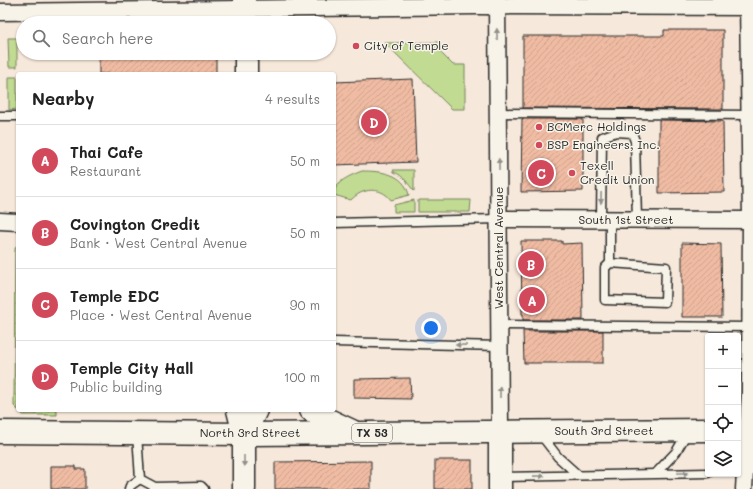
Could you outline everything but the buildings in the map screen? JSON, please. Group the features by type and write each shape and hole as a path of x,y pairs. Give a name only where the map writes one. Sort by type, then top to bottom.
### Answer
{"main road":[{"path":"246,60 246,72"},
{"path":"238,412 244,434 244,489"},
{"path":"244,434 255,412"},
{"path":"314,412 356,433"},
{"name":"South 3rd Street","path":"500,431 698,430"},
{"name":"North 3rd Street","path":"0,432 244,434 500,431"},
{"name":"West Central Avenue","path":"500,431 500,483"}],"street":[{"path":"0,12 244,10 497,3 750,5 752,220 750,327 752,392 741,473 744,489"},
{"name":"West Central Avenue","path":"497,3 500,431"},
{"name":"South 1st Street","path":"499,219 752,220"},
{"path":"0,221 16,222"}],"lane":[{"path":"498,114 751,113"},
{"path":"0,116 16,116"},
{"path":"610,263 605,220 602,137 616,132 632,133 635,141 637,220"},
{"path":"336,223 499,219"},
{"path":"610,263 666,267 665,302 605,300 605,268 610,263"},
{"path":"500,325 750,327"},
{"path":"336,342 500,346"},
{"path":"656,473 698,430"},
{"path":"539,431 558,457 578,475"},
{"path":"137,433 140,479"},
{"path":"500,483 578,475 705,473"},
{"path":"129,489 130,486 140,479"},
{"path":"140,479 155,487 201,486 204,489"}],"green space":[{"path":"8,38 16,38 17,67 9,67"},
{"path":"440,42 441,53 453,65 465,65 465,109 452,109 385,43"},
{"path":"9,77 16,77 16,109 9,110"},
{"path":"393,170 414,170 414,191 403,177"},
{"path":"362,171 391,175 402,182 409,195 391,200 382,192 371,190 360,193 351,200 336,196 337,186 344,179"},
{"path":"414,200 414,212 394,212 394,205"},
{"path":"418,200 471,200 470,212 418,212"},
{"path":"16,247 16,408 14,406"},
{"path":"20,412 57,412 57,415 23,415"}],"place":[{"name":"City of Temple","path":"356,46"},
{"name":"Temple City Hall","path":"374,122"},
{"name":"BCMerc Holdings","path":"539,127"},
{"name":"BSP Engineers, Inc.","path":"539,145"},
{"name":"Temple EDC","path":"541,173"},
{"name":"Texell Credit Union","path":"572,173"},
{"name":"Covington Credit","path":"531,264"},
{"name":"Thai Cafe","path":"532,300"}]}
